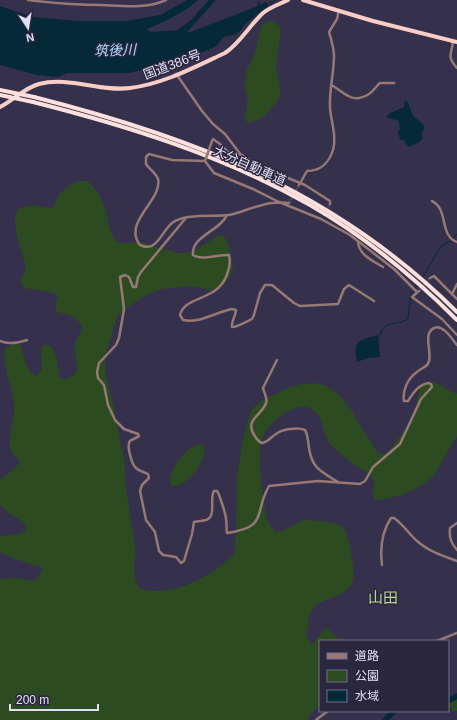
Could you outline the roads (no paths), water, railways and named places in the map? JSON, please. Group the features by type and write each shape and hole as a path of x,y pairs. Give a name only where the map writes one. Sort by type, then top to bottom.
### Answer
{"highway":[{"name":"国道386号","path":"0,107 12,101 27,89 38,84 54,81 110,89 150,85 224,53 234,47 264,13 275,5 288,0"},
{"path":"304,0 373,21 455,42"},
{"name":"大分自動車道","path":"0,90 34,97 99,115 190,144 242,165 291,189 336,215 376,243 416,275 457,312"},
{"name":"大分自動車道","path":"0,95 33,102 112,124 183,147 241,170 282,190 328,216 377,250 423,288 457,320"},
{"path":"416,275 457,308"}],"street":[{"path":"28,0 75,4 141,6 159,3 166,0"},
{"path":"300,184 307,171 317,170 325,165 333,151 334,139 331,115 331,85 334,54 329,32 337,19 339,10"},
{"path":"455,42 450,56 450,61 457,68"},
{"path":"176,74 202,111 242,155 259,166 325,197 330,201 330,204"},
{"path":"331,85 347,96 355,98 370,93 380,83 394,83"},
{"path":"205,161 213,139 228,152 242,155"},
{"path":"205,161 172,160 150,154 146,157 146,164 157,176 158,182 148,206 138,221 136,232 140,245 145,248 153,246 171,224 177,220 227,215 258,206 279,202 289,203"},
{"path":"205,161 214,173 321,219 340,229 394,269 417,291 412,297 442,319 457,335"},
{"path":"432,201 436,203 440,209 447,233 457,242"},
{"path":"227,215 219,227 198,240 192,250 192,254 198,257 224,254 229,255 230,262 225,281 213,292 186,304 181,312 181,317 183,320 199,320 232,309 236,310 236,315 231,324 232,326 236,326 252,319 260,293 265,285 272,285 300,306 338,304 344,289 349,285 374,301"},
{"path":"185,219 141,272 138,277 136,287 133,287 129,277 125,274 120,277 119,279 124,309 119,338 116,345 99,363 97,372 98,378 104,385 108,405 115,420 124,429 138,434 139,436 129,442 129,448 133,466 148,474 149,478 142,485 140,491 146,520 155,532 159,551 163,555 176,557 181,563 184,561 194,522 207,520 210,517 212,511 211,500 214,491 217,490 219,492 225,514 226,533 249,528 253,525 258,517 269,486 318,481 363,483 373,467 400,444 421,400 432,387 429,383 424,384 415,390 408,401 404,401 407,384 410,378 429,363 431,358 428,338 431,330 439,327 444,330 457,345"},
{"path":"358,242 358,247 362,253 383,267"},
{"path":"430,278 434,276 457,299"},
{"path":"452,294 457,284"},
{"path":"0,340 5,343 12,344 27,340"},
{"path":"277,360 263,388 267,399 266,404 252,423 251,429 257,439 262,443 266,442 278,432 300,428 305,430 312,460 318,470 339,483"},
{"path":"382,565 380,550 383,535 391,518 394,518 416,541 424,547 457,561"},
{"path":"457,523 450,528 449,534 452,544 457,550"},
{"path":"440,640 457,633"},
{"path":"316,720 327,712"}],"water":[{"name":"筑後川","path":"187,0 198,0 180,13 147,30 151,32 178,30 191,20 209,0 216,0 188,31 188,33 258,6 258,0 260,5 266,2 269,5 243,26 242,29 235,35 225,36 215,47 188,58 129,73 67,73 58,77 37,75 0,65 0,6 33,17 77,21 127,21 160,15"},
{"path":"405,101 408,102 413,116 422,123 425,128 421,134 423,138 418,143 409,147 404,140 400,140 398,131 400,129 399,121 386,117 390,113 404,107"},
{"path":"378,335 380,357 368,358 357,362 356,346 358,342"}],"waterway":[{"path":"269,4 276,0"},
{"path":"453,238 457,234"},
{"path":"423,277 441,246 451,241"},
{"path":"379,337 386,326 403,322 408,318 411,294 417,285"},
{"path":"449,700 457,696"},
{"path":"385,720 393,712"}],"tunnel":[{"path":"289,203 299,185"},
{"path":"323,216 330,204"},
{"path":"419,291 430,278"}],"district":[{"name":"山田","path":"383,598"}]}
